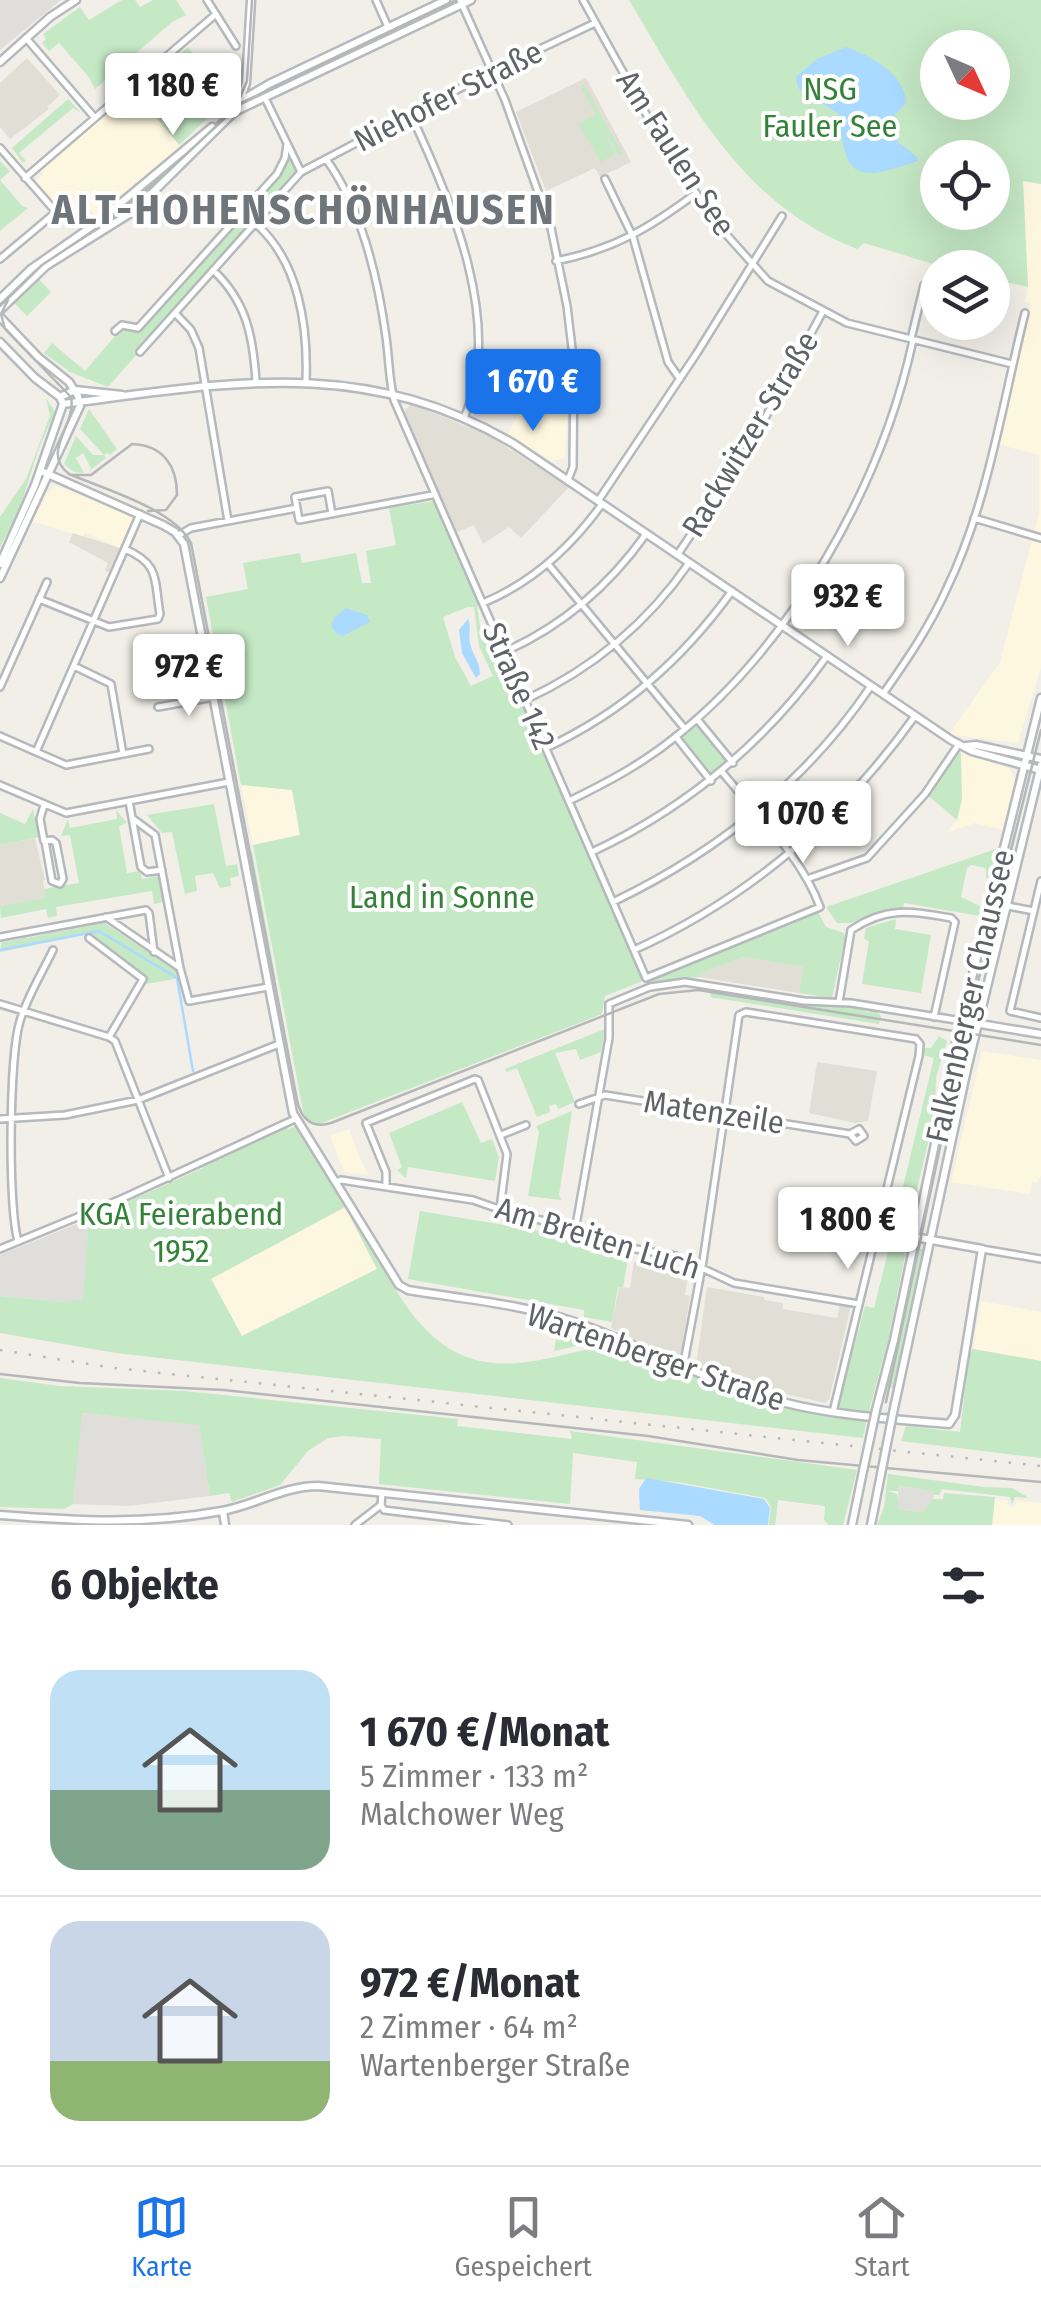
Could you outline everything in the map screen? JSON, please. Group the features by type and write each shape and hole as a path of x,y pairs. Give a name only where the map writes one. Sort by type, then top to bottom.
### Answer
{"main road":[{"path":"0,62 76,0"},
{"path":"236,111 246,83 251,0"},
{"path":"3,559 50,474 80,402 75,390 0,313 46,266 147,200 185,154 240,101 446,0"},
{"path":"0,299 30,269 106,216 236,111 471,0"},
{"path":"246,83 264,97"},
{"path":"106,216 112,225"},
{"path":"0,342 61,401 256,381 306,381 392,394 464,418 514,444 963,745 1024,766 1041,766"},
{"path":"0,578 3,559 40,471 61,401 75,390 132,396"},
{"path":"40,471 140,514 178,536"},
{"name":"Wartenberger Straße","path":"178,536 189,559 228,782 295,1120 404,1288 561,1318 751,1394 833,1412 949,1424 954,1421 982,1249"},
{"name":"Falkenberger Chaussee","path":"852,1525 962,1021 1041,698"},
{"path":"963,745 1027,755 1041,766"},
{"name":"Falkenberger Chaussee","path":"870,1525 978,1024 1041,766"},
{"path":"962,1021 1041,1034"},
{"path":"915,1237 982,1249"},
{"path":"0,1514 64,1523 149,1521 224,1511 301,1487 382,1493 489,1510 688,1525"},
{"path":"224,1511 226,1525"}],"street":[{"path":"207,0 236,46"},
{"path":"376,0 388,28"},
{"name":"Am Faulen See","path":"583,0 670,157 751,264 776,288 857,326 1012,364"},
{"path":"460,2 545,205 568,306 574,382 573,467 568,480"},
{"path":"26,178 216,14"},
{"name":"Niehofer Straße","path":"301,172 595,23"},
{"path":"26,38 95,118"},
{"path":"140,352 301,172 264,97"},
{"path":"410,114 456,224 478,322 480,364 473,399 464,418"},
{"path":"115,332 122,324 138,328 162,302 277,174 286,158 287,144"},
{"path":"0,148 56,212 0,259"},
{"name":"Straße 142","path":"326,159 352,209 372,268 386,336 392,394 646,978 820,907 807,879"},
{"path":"605,180 633,237 668,362 680,379"},
{"path":"556,261 633,237 695,194"},
{"path":"482,603 548,564 573,540 782,216"},
{"path":"255,223 278,250 297,296 307,341 306,381"},
{"path":"213,270 234,290 242,307 253,340 256,381"},
{"path":"570,801 632,768 686,729 749,667 780,624 832,547 868,477 890,425 920,303"},
{"name":"Rackwitzer Straße","path":"678,554 752,442 822,312"},
{"path":"175,313 195,337 228,521"},
{"path":"883,694 937,609 974,518 1025,313"},
{"path":"332,514 328,490 295,497 299,520 332,514 434,494"},
{"path":"178,536 191,528 297,508"},
{"path":"36,752 140,514"},
{"path":"974,518 1041,538"},
{"path":"504,652 534,638 582,605 612,577 647,534"},
{"path":"40,599 112,628 158,619 150,564 125,549"},
{"path":"525,700 567,679 616,645 651,612 689,562"},
{"path":"548,564 686,729"},
{"path":"0,687 47,582"},
{"path":"546,748 600,720 649,685 691,644 732,592"},
{"path":"592,852 643,826 722,772 775,722 826,656"},
{"path":"74,666 110,684 123,754"},
{"path":"613,902 698,856 756,814 818,754 871,686"},
{"path":"158,707 214,697"},
{"path":"634,950 726,902 790,854 852,795 915,716"},
{"path":"696,719 733,762"},
{"path":"0,736 66,764 149,749"},
{"path":"676,737 711,781"},
{"path":"722,772 807,879 867,858 963,745"},
{"path":"0,785 66,812 228,782"},
{"path":"129,801 141,867 147,872 162,870"},
{"path":"44,804 40,818 44,841 52,881 60,884 63,879 55,840 44,841"},
{"path":"132,818 154,832 189,1001 268,986"},
{"name":"Falkenberger Chaussee","path":"1041,881 1010,1008 1011,1012 1041,1018"},
{"name":"Falkenberger Chaussee","path":"1008,906 1034,911"},
{"path":"0,937 148,910 154,952"},
{"path":"839,1002 850,930 895,910 911,911 955,922 934,1017"},
{"path":"106,917 180,968"},
{"path":"89,938 143,979 109,1037"},
{"path":"18,1241 12,1119 16,1044 24,1010 53,950"},
{"path":"575,1231 610,1027 607,1007 648,988 699,983 962,1021"},
{"path":"0,1004 115,1041 169,1178"},
{"name":"Falkenberger Chaussee","path":"723,1113 739,1015 743,1012 920,1042 833,1412"},
{"path":"0,1119 88,1111 138,1100 280,1044"},
{"path":"386,1186 386,1172 366,1123 475,1079 507,1154 500,1209"},
{"name":"Matenzeile","path":"579,1104 605,1094 850,1134"},
{"path":"683,1368 724,1130 723,1113"},
{"path":"0,1249 295,1120"},
{"path":"500,1135 526,1125"},
{"name":"Am Breiten Luch","path":"336,1182 473,1200 607,1244 676,1256 742,1285 858,1304"},
{"path":"876,1230 915,1237"},
{"path":"982,1249 1041,1258"},
{"path":"382,1493 384,1510 508,1525"},
{"path":"355,1525 381,1504"},
{"path":"487,1524 489,1510"}],"shaded area":[{"path":"0,0 61,0 0,50"},
{"path":"27,58 60,95 49,109 10,139 0,127 0,83"},
{"path":"586,78 631,162 600,177 595,168 546,191 516,112"},
{"path":"132,87 183,149 99,219 88,207 65,217 35,182 44,174 39,167"},
{"path":"1023,180 1041,184 1041,536 1034,535 1039,512 1039,455 997,444 1030,304 1025,302 1028,287"},
{"path":"524,401 568,403 565,458 551,461 508,434"},
{"path":"411,404 488,435 569,487 521,538 509,527 483,544 474,525 454,533 402,414"},
{"path":"56,486 134,516 120,548 85,533 82,537 33,521 46,494"},
{"path":"73,533 120,548 109,572 105,571 108,563 69,542"},
{"path":"1032,540 1041,542 1041,667 1018,743 953,735 950,733 1000,662"},
{"path":"958,752 1009,768 1015,779 1003,830 975,823 946,833 957,820 926,794"},
{"path":"241,785 292,789 300,836 253,845"},
{"path":"35,838 46,898 0,906 0,845"},
{"path":"743,957 803,967 799,993 699,977"},
{"path":"982,1051 1041,1060 1041,1175 1037,1183 1032,1181 1030,1194 951,1182"},
{"path":"817,1062 877,1071 868,1121 855,1123 809,1113"},
{"path":"349,1129 369,1175 344,1172 330,1136"},
{"path":"346,1207 377,1269 241,1336 211,1278"},
{"path":"89,1219 84,1299 63,1302 0,1296 0,1255"},
{"path":"634,1262 689,1270 685,1295 690,1296 681,1355 677,1358 611,1328 619,1287 630,1288"},
{"path":"707,1287 764,1297 783,1303 783,1309 837,1318 840,1303 851,1305 829,1400 825,1403 757,1387 696,1366"},
{"path":"981,1301 1041,1312 1041,1361 973,1349"},
{"path":"81,1413 199,1424 210,1496 129,1506 73,1504"},
{"path":"898,1486 934,1491 933,1500 923,1512 898,1510"},
{"path":"995,1499 1008,1500 1007,1506 1015,1507 1016,1500 1041,1503 1041,1525 992,1525"}],"green space":[{"path":"122,0 135,0 140,7 153,0 176,0 186,15 172,22 95,89 59,43 49,51 42,43 46,39 43,34 80,7 89,20"},
{"name":"NSG Fauler See","path":"629,0 1041,0 1041,184 1023,181 1028,287 1010,283 1010,250 920,250 920,260 864,243 857,249 816,230 781,206 750,177 697,111"},
{"path":"188,47 226,101 179,145 136,92"},
{"path":"584,85 623,154 619,156 601,125 615,154 601,162 578,124 596,114 580,86"},
{"path":"68,99 81,113 73,108 19,153 26,161 23,163 12,148"},
{"path":"289,154 297,172 108,387 70,372 44,353 52,343 85,371 122,328 139,331 279,175"},
{"path":"0,161 10,171 0,180"},
{"path":"0,180 28,208 0,231"},
{"path":"38,278 51,292 27,316 13,302"},
{"path":"46,398 55,412 18,514 0,547 0,517 26,479 50,416"},
{"path":"89,409 117,449 110,455 104,455 80,429"},
{"path":"76,436 93,455 106,458 89,471 83,453 76,458 72,451 84,473 74,472 64,464"},
{"name":"Land in Sonne","path":"434,501 481,604 477,606 481,632 493,629 645,980 605,996 602,1014 319,1124 306,1119 303,1111 253,845 300,835 292,790 241,785 206,597 248,589 243,563 300,553 302,563 356,553 362,583 371,583 366,551 396,545 389,508","holes":["474,607 479,646 493,676 471,686 455,657 443,617"]},
{"path":"693,726 726,759 727,763 712,774 705,772 682,743 683,734"},
{"path":"958,752 962,799 957,820 926,794"},
{"path":"214,804 226,866 237,864 239,876 230,878 231,886 220,888 213,873 195,876 197,891 185,894 172,832 162,833 147,815"},
{"path":"33,809 39,837 0,845 0,813 25,824"},
{"path":"116,810 127,823 119,826 127,873 140,871 142,879 160,873 167,901 154,904 152,891 56,907 57,916 48,918 46,909 1,918 0,906 45,898 44,889 79,883 70,835 61,836 68,819 70,828 117,819"},
{"path":"999,848 992,878 986,878 986,868 967,868 961,897 984,908 980,916 904,903 903,908 889,908 851,923 837,923 826,907"},
{"path":"252,851 276,980 270,980 246,852"},
{"path":"818,912 826,927 844,933 845,938 832,998 799,993 803,967 743,957 699,977 652,982 651,979"},
{"path":"896,919 895,929 931,935 921,993 862,984 869,941 864,939 866,928"},
{"path":"100,920 177,971 180,978 146,984 145,976 89,934 0,952 2,939 5,942 24,935 27,938 47,934 48,930 69,930 69,926 72,929 94,925 94,921"},
{"path":"712,988 811,1004 864,1007 864,1011 873,1009 881,1016 879,1024 710,997"},
{"path":"605,1029 601,1052 580,1060 576,1049 555,1053 575,1102 558,1109 556,1104 549,1106 550,1112 537,1117 517,1068 507,1072 505,1069"},
{"path":"939,1036 947,1041 936,1077 935,1112 909,1224 900,1229 885,1227 883,1219 895,1220 934,1058 923,1055 922,1048 931,1048"},
{"path":"462,1102 481,1143 492,1139 499,1157 495,1181 408,1167 406,1178 397,1170 402,1167 389,1133"},
{"path":"572,1111 561,1200 528,1196 539,1132 536,1126"},
{"name":"KGA Feierabend 1952","path":"286,1126 296,1126 408,1308 444,1345 467,1357 510,1363 626,1345 746,1395 818,1412 867,1418 863,1438 116,1353 0,1333 0,1296 63,1302 83,1299 89,1219 203,1168 201,1165","holes":["345,1207 377,1269 242,1336 211,1279"]},
{"path":"420,1211 552,1233 576,1241 591,1253 628,1259 612,1322 584,1317 584,1310 408,1279"},
{"path":"881,1237 903,1242 906,1251 888,1341 869,1411 841,1409 838,1406 865,1306 874,1308 889,1248 878,1244"},
{"path":"916,1248 926,1250 897,1381 893,1388 887,1387 889,1369"},
{"path":"559,1322 600,1336 603,1340 554,1351"},
{"path":"973,1349 1041,1361 1041,1458 901,1441 906,1426 960,1432 969,1355"},
{"path":"0,1378 59,1386 184,1391 458,1419 457,1426 572,1439 570,1431 857,1470 843,1525 829,1525 824,1520 825,1506 778,1500 775,1525 769,1525 771,1507 765,1498 677,1482 635,1479 637,1462 573,1453 570,1504 379,1484 381,1439 344,1436 328,1438 308,1451 280,1485 232,1502 229,1493 210,1496 199,1425 82,1413 73,1504 64,1509 0,1507"},
{"path":"888,1474 1012,1488 1029,1498 1015,1497 1012,1504 1010,1497 942,1489 939,1495 933,1495 933,1491 899,1486 898,1491 888,1491 897,1494 899,1510 923,1512 933,1499 943,1499 944,1493 995,1497 992,1525 877,1525 884,1507"}],"water":[{"path":"846,47 875,61 900,83 906,103 889,121 886,132 918,161 882,172 859,171 845,154 839,114 798,88 796,77 817,59"},
{"path":"346,608 367,615 370,622 343,636 331,626"},
{"path":"468,619 470,643 480,669 476,678 462,653 459,630"},
{"path":"646,1478 764,1499 770,1508 768,1525 715,1525 700,1516 640,1510 639,1489"}],"waterway":[{"path":"0,950 99,931 177,978 193,1071"}],"tram line":[{"path":"236,107 247,81 252,0"},
{"path":"0,306 42,265 104,224 163,176 241,103 456,0"},
{"path":"8,300 1,314 5,329 71,397 69,418 58,447 61,466 69,474 154,510 170,520 191,543 297,1100 308,1121 318,1125 331,1123 659,994 698,990 1041,1045"},
{"path":"71,475 91,475 132,444 152,448 171,466 177,495 166,510 148,511"},
{"path":"886,1402 959,1058 1041,730"},
{"path":"0,1374 80,1383 224,1390 648,1436 798,1460 1041,1482"}],"railway":[{"path":"0,1350 114,1368 1041,1466"}],"district":[{"name":"ALT-HOHENSCHÖNHAUSEN","path":"304,209"}]}
